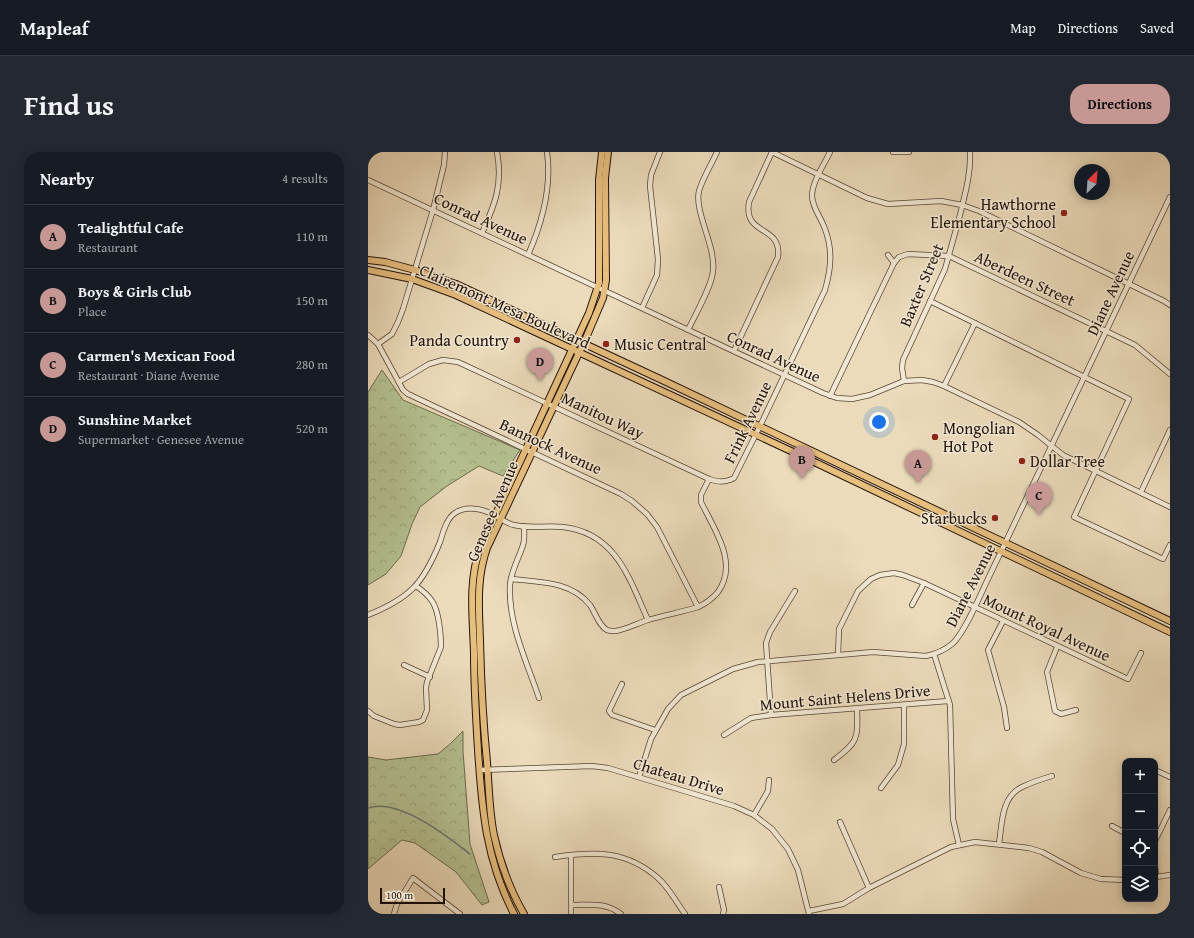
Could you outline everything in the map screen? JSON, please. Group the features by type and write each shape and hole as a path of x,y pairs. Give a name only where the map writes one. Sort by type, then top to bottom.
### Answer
{"main road":[{"name":"Genesee Avenue","path":"529,450 546,403 591,308 598,287 602,152"},
{"name":"Genesee Avenue","path":"514,914 505,897 490,854 482,809 475,714 473,581 477,557 498,517 529,450 584,344 596,316 606,280 605,178 608,152"},
{"name":"Clairemont Mesa Boulevard","path":"368,260 385,262 415,270 456,284 1006,542 1170,621"},
{"name":"Clairemont Mesa Boulevard","path":"368,270 412,279 452,294 756,435 1170,632"},
{"name":"Genesee Avenue","path":"498,517 481,564 479,583 482,700 490,810 498,850 513,891 524,914"}],"street":[{"path":"378,344 392,334 398,322 433,210 444,165 445,152"},
{"path":"482,233 497,198 499,184 499,162 497,152"},
{"path":"528,255 536,237 544,209 547,191 547,152"},
{"path":"642,308 657,275 658,259 650,186 651,175 660,152"},
{"path":"688,330 710,283 713,273 713,254 699,205 699,191 717,152"},
{"path":"734,352 778,257 779,248 776,241 772,236 755,226 749,217 748,209 749,202 772,152 867,198 880,202 888,204 941,201 962,205 979,211 1170,305"},
{"name":"Frink Avenue","path":"709,479 719,482 734,478 756,435 824,290 830,272 830,248 825,229 813,204 812,194 830,152"},
{"path":"893,152 909,152"},
{"name":"Baxter Street","path":"904,381 902,368 903,360 945,269 949,256 968,187 971,165 970,152"},
{"name":"Conrad Avenue","path":"368,180 830,396 852,399 860,398 904,381 922,380 944,386 1019,422 1063,455 1170,507"},
{"name":"Diane Avenue","path":"639,777 651,739 668,708 681,695 733,669 758,662 873,652 918,656 934,654 948,648 953,643 961,634 1006,542 1170,197"},
{"path":"830,396 894,263 899,257 908,254 949,256"},
{"path":"888,255 894,263"},
{"name":"Aberdeen Street","path":"949,256 1106,331 1143,351 1170,374"},
{"path":"930,301 1129,399 1074,517 1163,559 1170,545"},
{"path":"944,386 975,323"},
{"name":"Bannock Avenue","path":"368,335 378,344 403,390 408,394 622,494 648,514 657,527 698,607"},
{"name":"Manitou Way","path":"399,382 429,364 444,360 458,362 709,479"},
{"path":"1141,492 1170,430"},
{"path":"511,579 560,585 568,588 582,596 602,626 607,630 615,631 648,620 698,607 709,602 722,586 726,576 727,563 724,551 701,502 701,495 709,479"},
{"path":"368,615 386,608 416,586 426,574 447,522 454,514 473,508 498,517 513,525 563,527 588,534 601,542 618,559 626,572 648,620"},
{"path":"524,526 524,544 516,562 510,585 513,620 519,644 539,698"},
{"name":"Mount Royal Avenue","path":"838,655 839,629 858,591 871,579 887,573 903,575 924,583 1128,680 1141,653"},
{"path":"912,605 924,583"},
{"path":"368,711 374,716 400,725 418,722 423,720 425,716 427,710 427,682 441,647 438,613 432,600 416,586"},
{"path":"772,715 766,643 770,632 795,591"},
{"path":"1003,621 988,650 1004,707 1007,728"},
{"path":"1057,647 1047,672 1055,711 1061,714 1076,710"},
{"path":"934,654 950,705 953,819 959,845"},
{"path":"404,665 430,676"},
{"path":"622,684 609,711 612,715 655,730"},
{"name":"Mount Saint Helens Drive","path":"724,735 752,718 772,715 948,701"},
{"path":"881,788 898,765 904,744 904,705"},
{"path":"834,760 854,744 858,730 857,709"},
{"name":"Chateau Drive","path":"479,770 592,766 608,768 734,806 754,815 772,829 788,849 798,870 809,913"},
{"path":"1158,771 1170,776"},
{"path":"999,844 1004,810 1010,798 1022,787 1052,776"},
{"path":"754,815 768,790 769,780"},
{"path":"1158,835 1170,810"},
{"path":"840,822 870,888"},
{"path":"1112,826 1122,831"},
{"path":"809,913 843,904 870,888 951,847 975,842 1028,848 1042,852 1081,873 1101,879 1122,880"},
{"path":"555,857 603,854 616,855 630,860 643,867 660,880 685,914"},
{"path":"571,855 571,914"},
{"path":"1158,877 1170,875"},
{"path":"394,914 397,904 414,878 460,914"},
{"path":"719,887 724,910 723,914"},
{"path":"572,905 603,905 612,907 621,914"}],"green space":[{"path":"382,370 403,400 520,450 503,476 479,466 447,486 420,507 412,524 401,556 386,574 368,585 368,392"},
{"path":"463,731 463,751 470,844 489,902 482,905 456,872 415,843 402,840 368,869 368,757 386,760 438,754"}],"waterway":[{"path":"368,808 380,806 394,808 408,813 436,829 470,854"}],"place":[{"name":"Hawthorne Elementary School","path":"1064,213"},
{"name":"Panda Country","path":"517,340"},
{"name":"Music Central","path":"606,344"},
{"name":"Sunshine Market","path":"540,381"},
{"name":"Mongolian Hot Pot","path":"935,437"},
{"name":"Dollar Tree","path":"1022,461"},
{"name":"Boys & Girls Club","path":"802,479"},
{"name":"Tealightful Cafe","path":"918,483"},
{"name":"Carmen's Mexican Food","path":"1039,515"},
{"name":"Starbucks","path":"995,518"}]}
